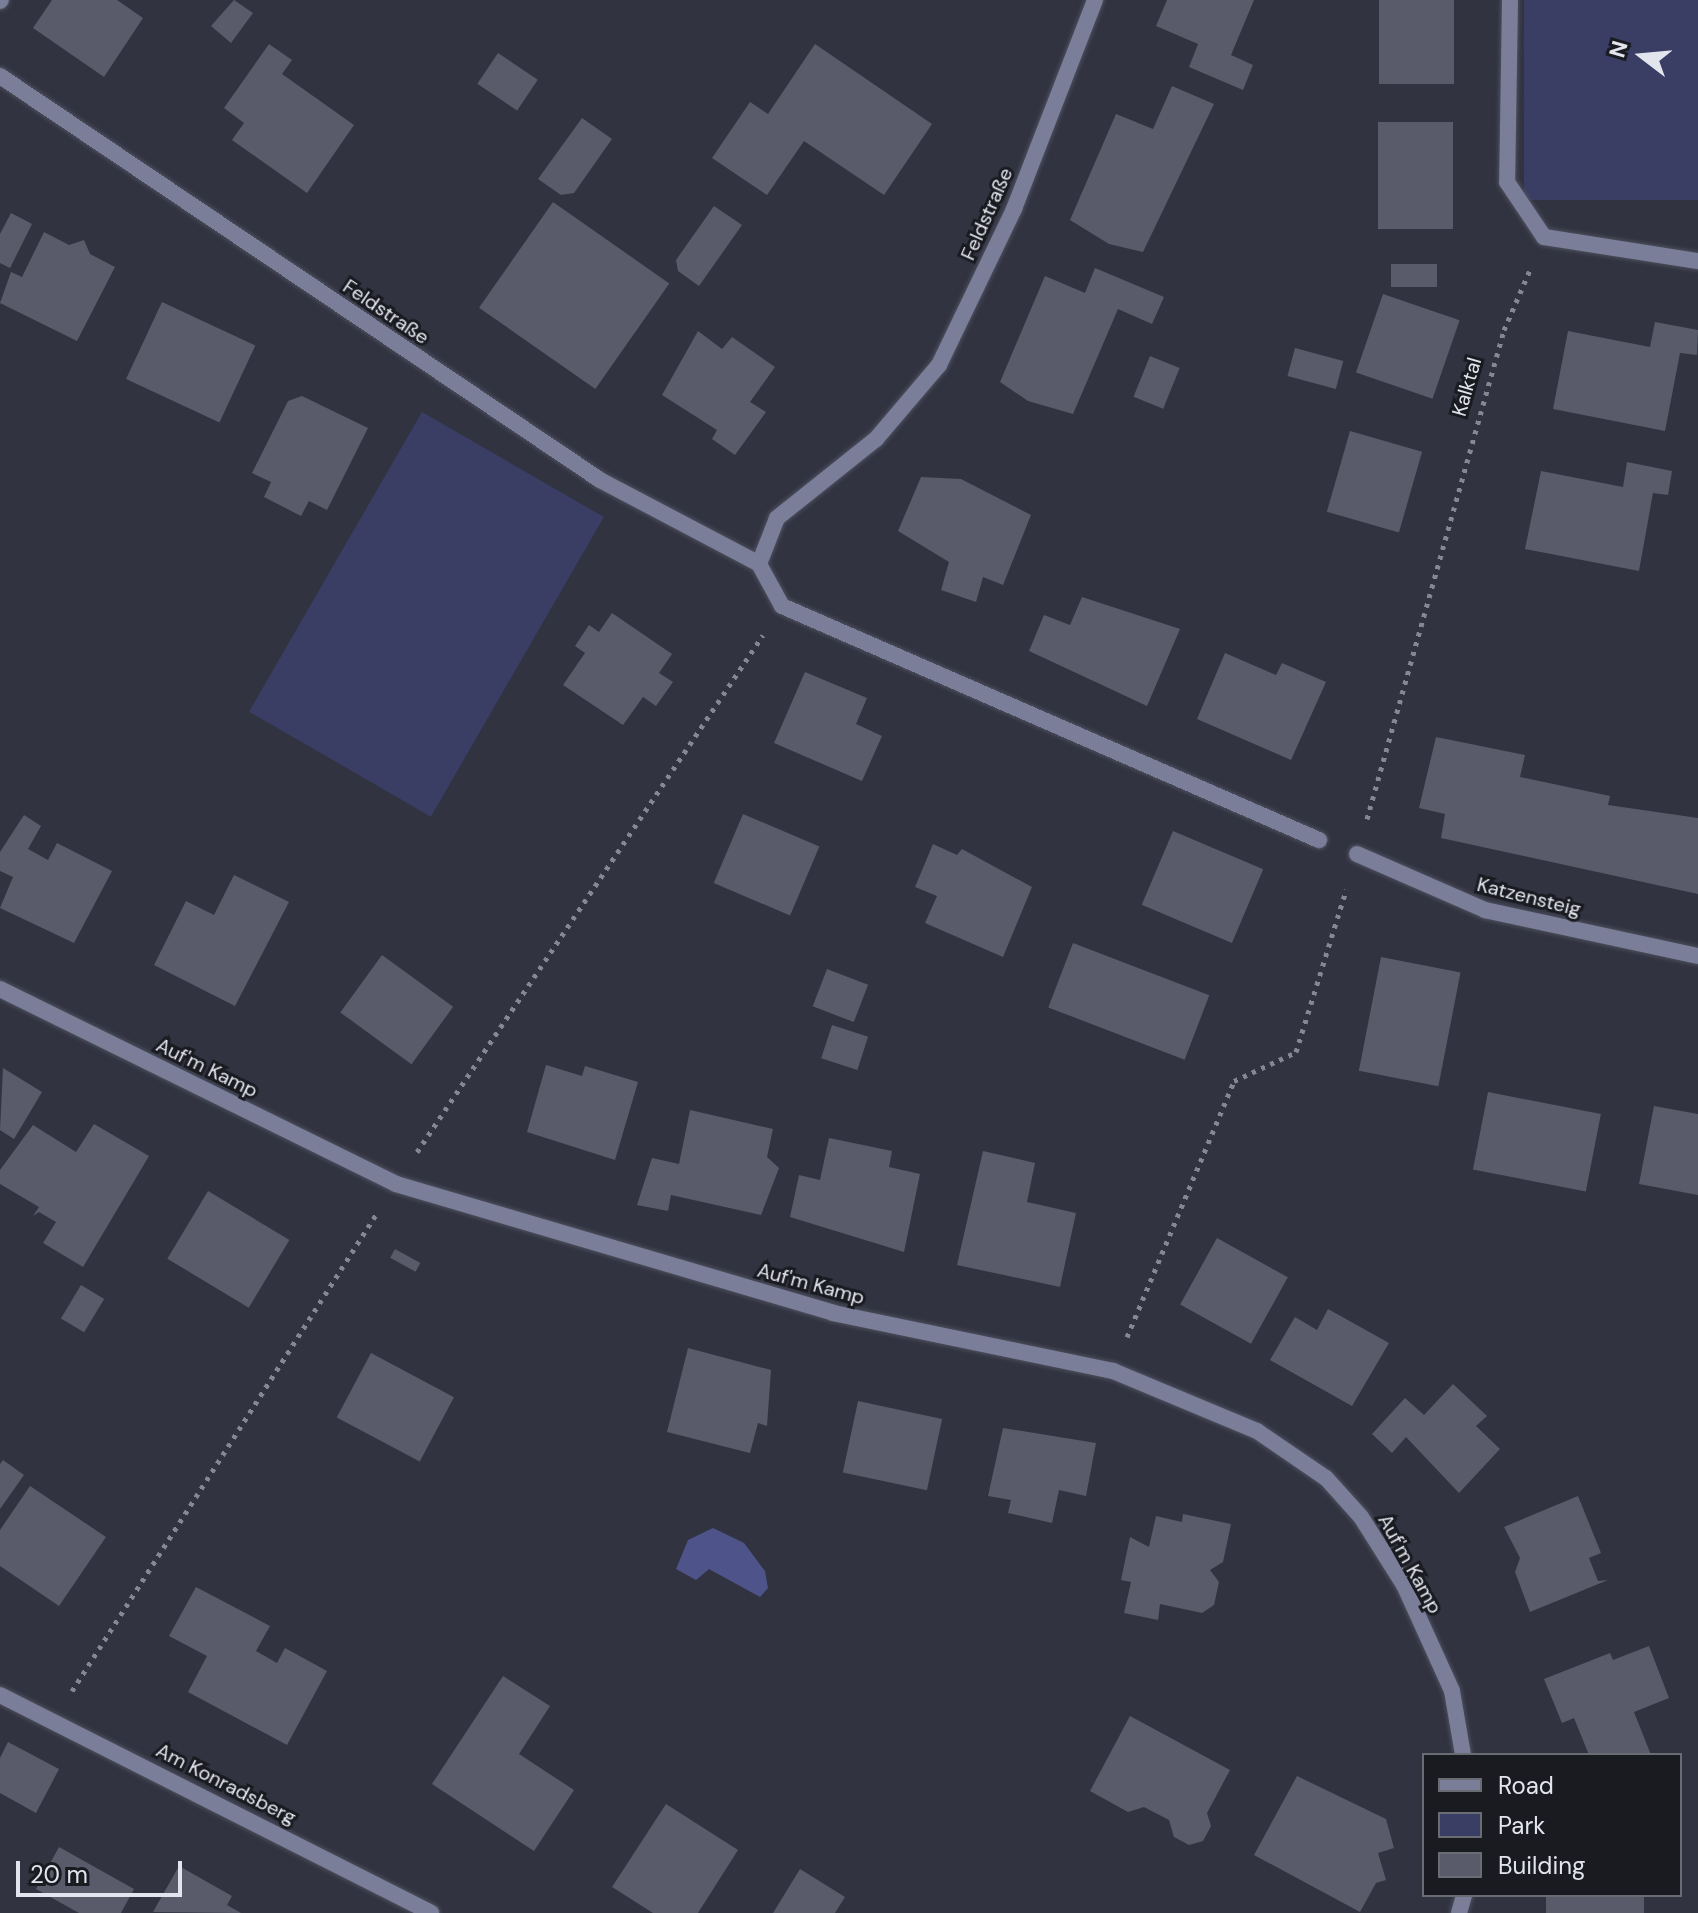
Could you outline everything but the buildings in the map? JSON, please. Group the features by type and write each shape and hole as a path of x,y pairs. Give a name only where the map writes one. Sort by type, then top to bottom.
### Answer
{"street":[{"name":"Feldstraße","path":"0,76 600,480 759,564 777,518 876,439 939,365 1014,209 1095,0"},
{"path":"1510,0 1507,182 1544,237 1698,261"},
{"path":"759,564 782,606 1319,840"},
{"name":"Katzensteig","path":"1357,854 1485,910 1698,956"},
{"name":"Auf'm Kamp","path":"0,989 396,1184 833,1313 1113,1371 1257,1431 1335,1487 1404,1585 1452,1691 1463,1753"},
{"name":"Am Konradsberg","path":"0,1695 431,1913"}],"path":[{"name":"Kalktal","path":"1113,1371 1234,1081 1296,1052 1357,854 1504,330 1544,237"}],"green space":[{"path":"1524,0 1698,0 1698,200 1524,200"},
{"path":"422,412 604,517 431,817 249,712"}],"shaded area":[{"path":"713,1528 744,1543 765,1571 768,1588 760,1597 709,1569 696,1580 676,1569 688,1540"}]}
